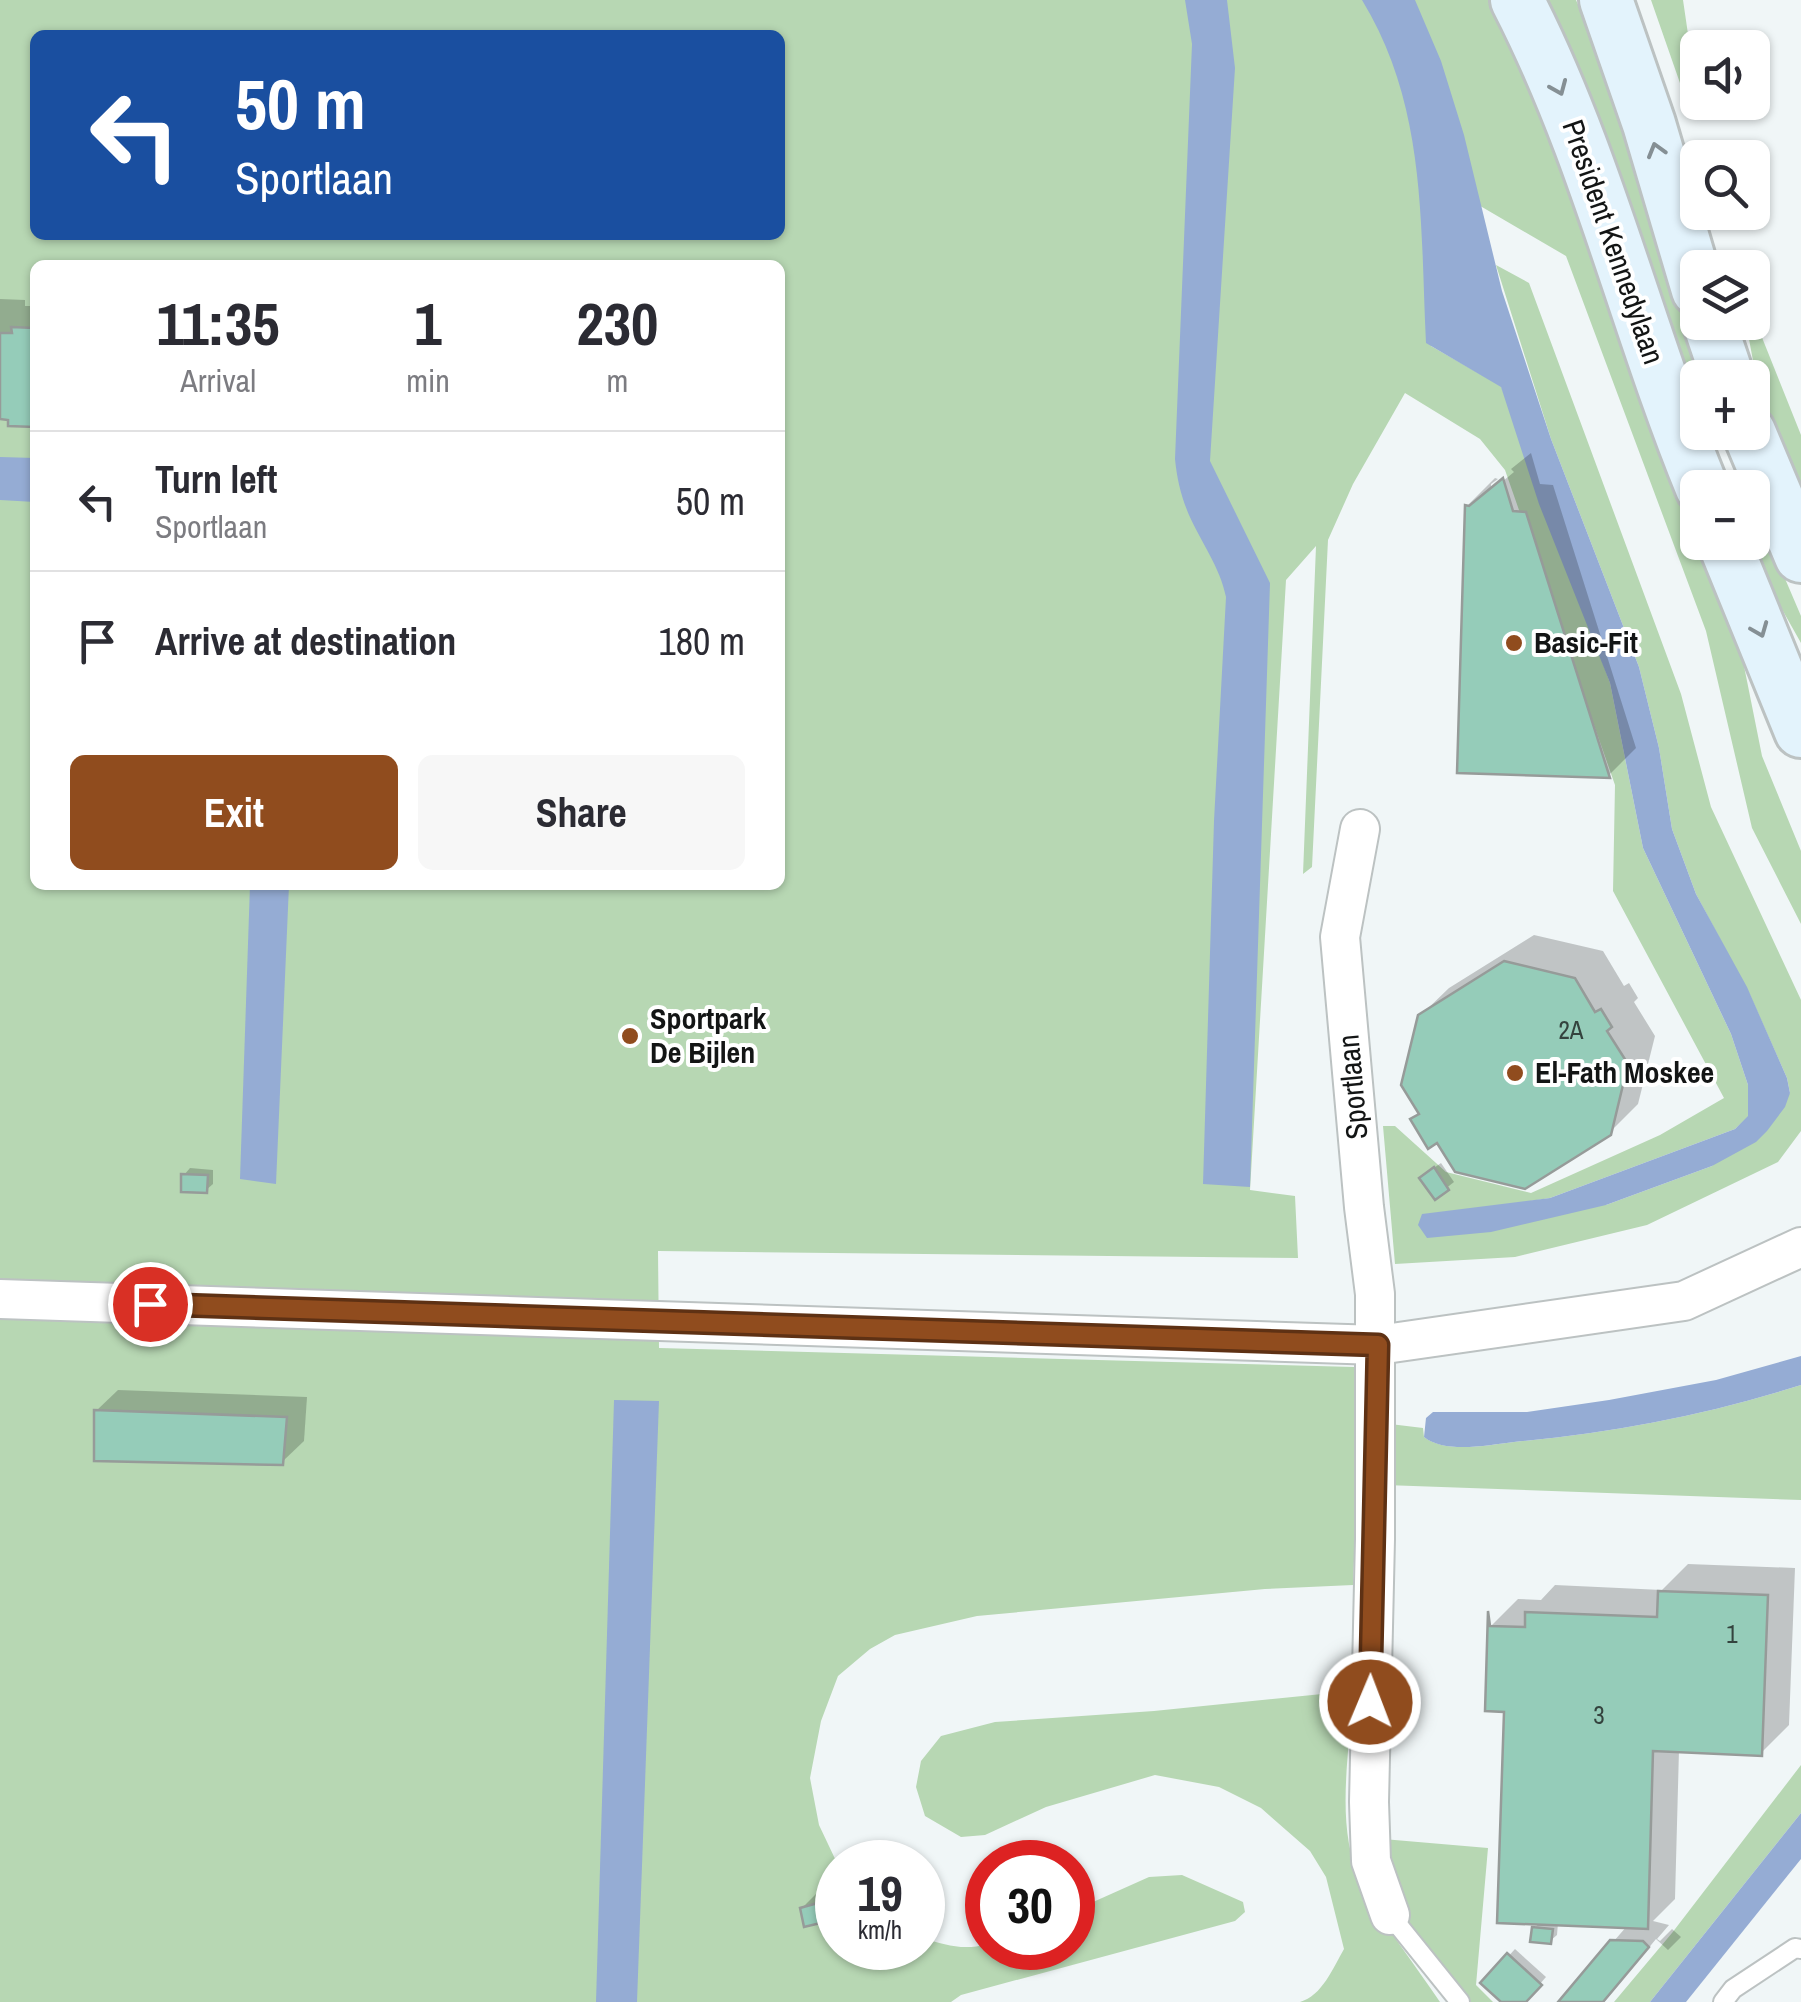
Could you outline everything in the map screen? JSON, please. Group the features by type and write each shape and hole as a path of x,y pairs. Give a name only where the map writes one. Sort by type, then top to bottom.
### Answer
{"main road":[{"name":"President Kennedylaan","path":"1517,0 1570,115 1695,470"},
{"path":"1606,0 1632,70 1686,250"},
{"path":"1757,450 1801,556"},
{"path":"1731,560 1801,731"}],"street":[{"name":"Sportlaan","path":"1360,829 1340,937 1364,1208 1376,1294 1369,1802 1371,1862 1390,1916"},
{"path":"0,1299 1378,1345 1684,1301 1801,1247"}],"lane":[{"name":"Sportlaan","path":"1390,1916 1460,2002"},
{"path":"1723,2002 1732,1990 1795,1948 1801,1948"}],"green space":[{"name":"Sportpark De Bijlen","path":"0,0 1494,0 1529,72 1680,490 1680,560 1707,560 1740,646 1762,756 1801,851 1801,924 1752,828 1706,631 1566,256 1431,182 1431,346 1501,386 1610,683 1643,848 1731,1034 1748,1085 1748,1117 1735,1129 1550,1198 1505,1205 1606,1205 1712,1166 1790,1093 1750,995 1696,894 1672,829 1659,748 1639,667 1551,439 1496,265 1529,283 1681,694 1711,807 1801,1000 1801,1131 1778,1162 1647,1225 1515,1257 1395,1264 1383,1126 1395,1126 1446,1172 1531,1193 1660,1135 1724,1098 1613,891 1615,785 1505,470 1480,439 1405,393 1353,484 1328,540 1312,867 1303,874 1316,546 1286,580 1250,1190 1295,1196 1298,1258 658,1251 659,1348 1354,1367 1360,1415 1353,1585 1265,1589 977,1616 895,1635 870,1649 838,1676 821,1721 810,1778 819,1825 826,1840 815,1840 815,1970 945,1970 945,1944 965,1947 965,1970 1054,1970 961,1995 951,2002 0,2002"},
{"path":"1543,0 1576,0 1597,48 1680,310 1680,340 1690,340 1697,360 1680,360 1680,372"},
{"path":"1651,0 1683,0 1687,30 1680,30 1680,83"},
{"path":"1749,340 1763,340 1801,435 1801,507 1770,429 1770,360 1753,360"},
{"path":"1770,544 1801,616 1801,643 1754,560 1770,560"},
{"path":"1801,1385 1801,1500 1385,1485 1390,1424 1423,1428 1424,1437 1444,1445 1480,1446 1659,1421"},
{"path":"1352,1691 1346,1814 1353,1862 1379,1914 1440,2002 1300,2002 1321,1988 1344,1949 1326,1877 1310,1851 1261,1808 1219,1787 1155,1775 1046,1807 985,1835 961,1837 925,1816 916,1787 921,1761 941,1736 995,1722"},
{"path":"1801,1765 1801,1813 1650,2002 1614,2002 1672,1933"},
{"path":"1383,1839 1488,1848 1476,1985 1493,2002 1471,2002 1402,1915"},
{"name":"Sportpark De Bijlen","path":"1182,1875 1243,1902 1245,1912 1235,1921 1095,1959 1095,1901 1149,1877"}],"water":[{"path":"1185,0 1227,0 1235,68 1210,461 1270,583 1250,1187 1203,1184 1214,821 1226,597 1215,565 1186,508 1175,459 1192,44"},
{"path":"1362,0 1415,0 1441,61 1464,135 1502,291 1551,439 1639,667 1659,748 1672,829 1696,894 1747,987 1790,1093 1785,1107 1756,1142 1712,1166 1606,1205 1491,1232 1427,1238 1418,1225 1422,1214 1550,1198 1735,1129 1748,1116 1748,1085 1731,1034 1643,848 1610,683 1539,504 1501,387 1426,343 1420,210 1409,124 1399,82"},
{"path":"0,457 30,458 30,502 0,500"},
{"path":"250,890 289,890 276,1184 240,1179"},
{"path":"1801,1356 1801,1385 1695,1414 1587,1434 1480,1446 1455,1447 1424,1437 1426,1418 1433,1412 1527,1412 1609,1400 1716,1380"},
{"path":"614,1400 659,1401 637,2002 596,2002"},
{"path":"1801,1813 1801,1859 1686,2002 1650,2002"}],"building":[{"path":"11,327 30,328 30,427 8,426 8,420 0,419 0,333 12,333"},
{"name":"Basic-Fit","path":"1503,478 1513,511 1526,512 1610,778 1457,773 1465,505 1469,506"},
{"name":"El-Fath Moskee","path":"1504,961 1575,978 1595,1012 1601,1009 1612,1027 1607,1031 1628,1064 1611,1135 1525,1189 1455,1172 1437,1143 1428,1149 1410,1119 1419,1114 1401,1085 1418,1015"},
{"path":"1434,1167 1449,1190 1435,1200 1419,1178"},
{"path":"181,1174 208,1175 207,1193 181,1192"},
{"path":"94,1410 287,1417 283,1465 94,1461"},
{"path":"1658,1591 1768,1595 1762,1756 1653,1751 1648,1929 1497,1923 1504,1712 1485,1711 1488,1611 1490,1626 1525,1627 1525,1612 1657,1617"},
{"path":"815,1904 815,1924 804,1927 800,1908"},
{"path":"1532,1927 1553,1929 1551,1944 1530,1942"},
{"path":"1610,1940 1643,1941 1649,1947 1603,2002 1558,2002"},
{"path":"1507,1953 1542,1985 1526,2002 1501,2002 1480,1983"}],"place":[{"name":"Basic-Fit","path":"1514,643"},
{"name":"Sportpark De Bijlen","path":"630,1036"},
{"name":"El-Fath Moskee","path":"1515,1073"}],"route":[{"path":"150,1304 1378,1345 1370,1702"}]}
